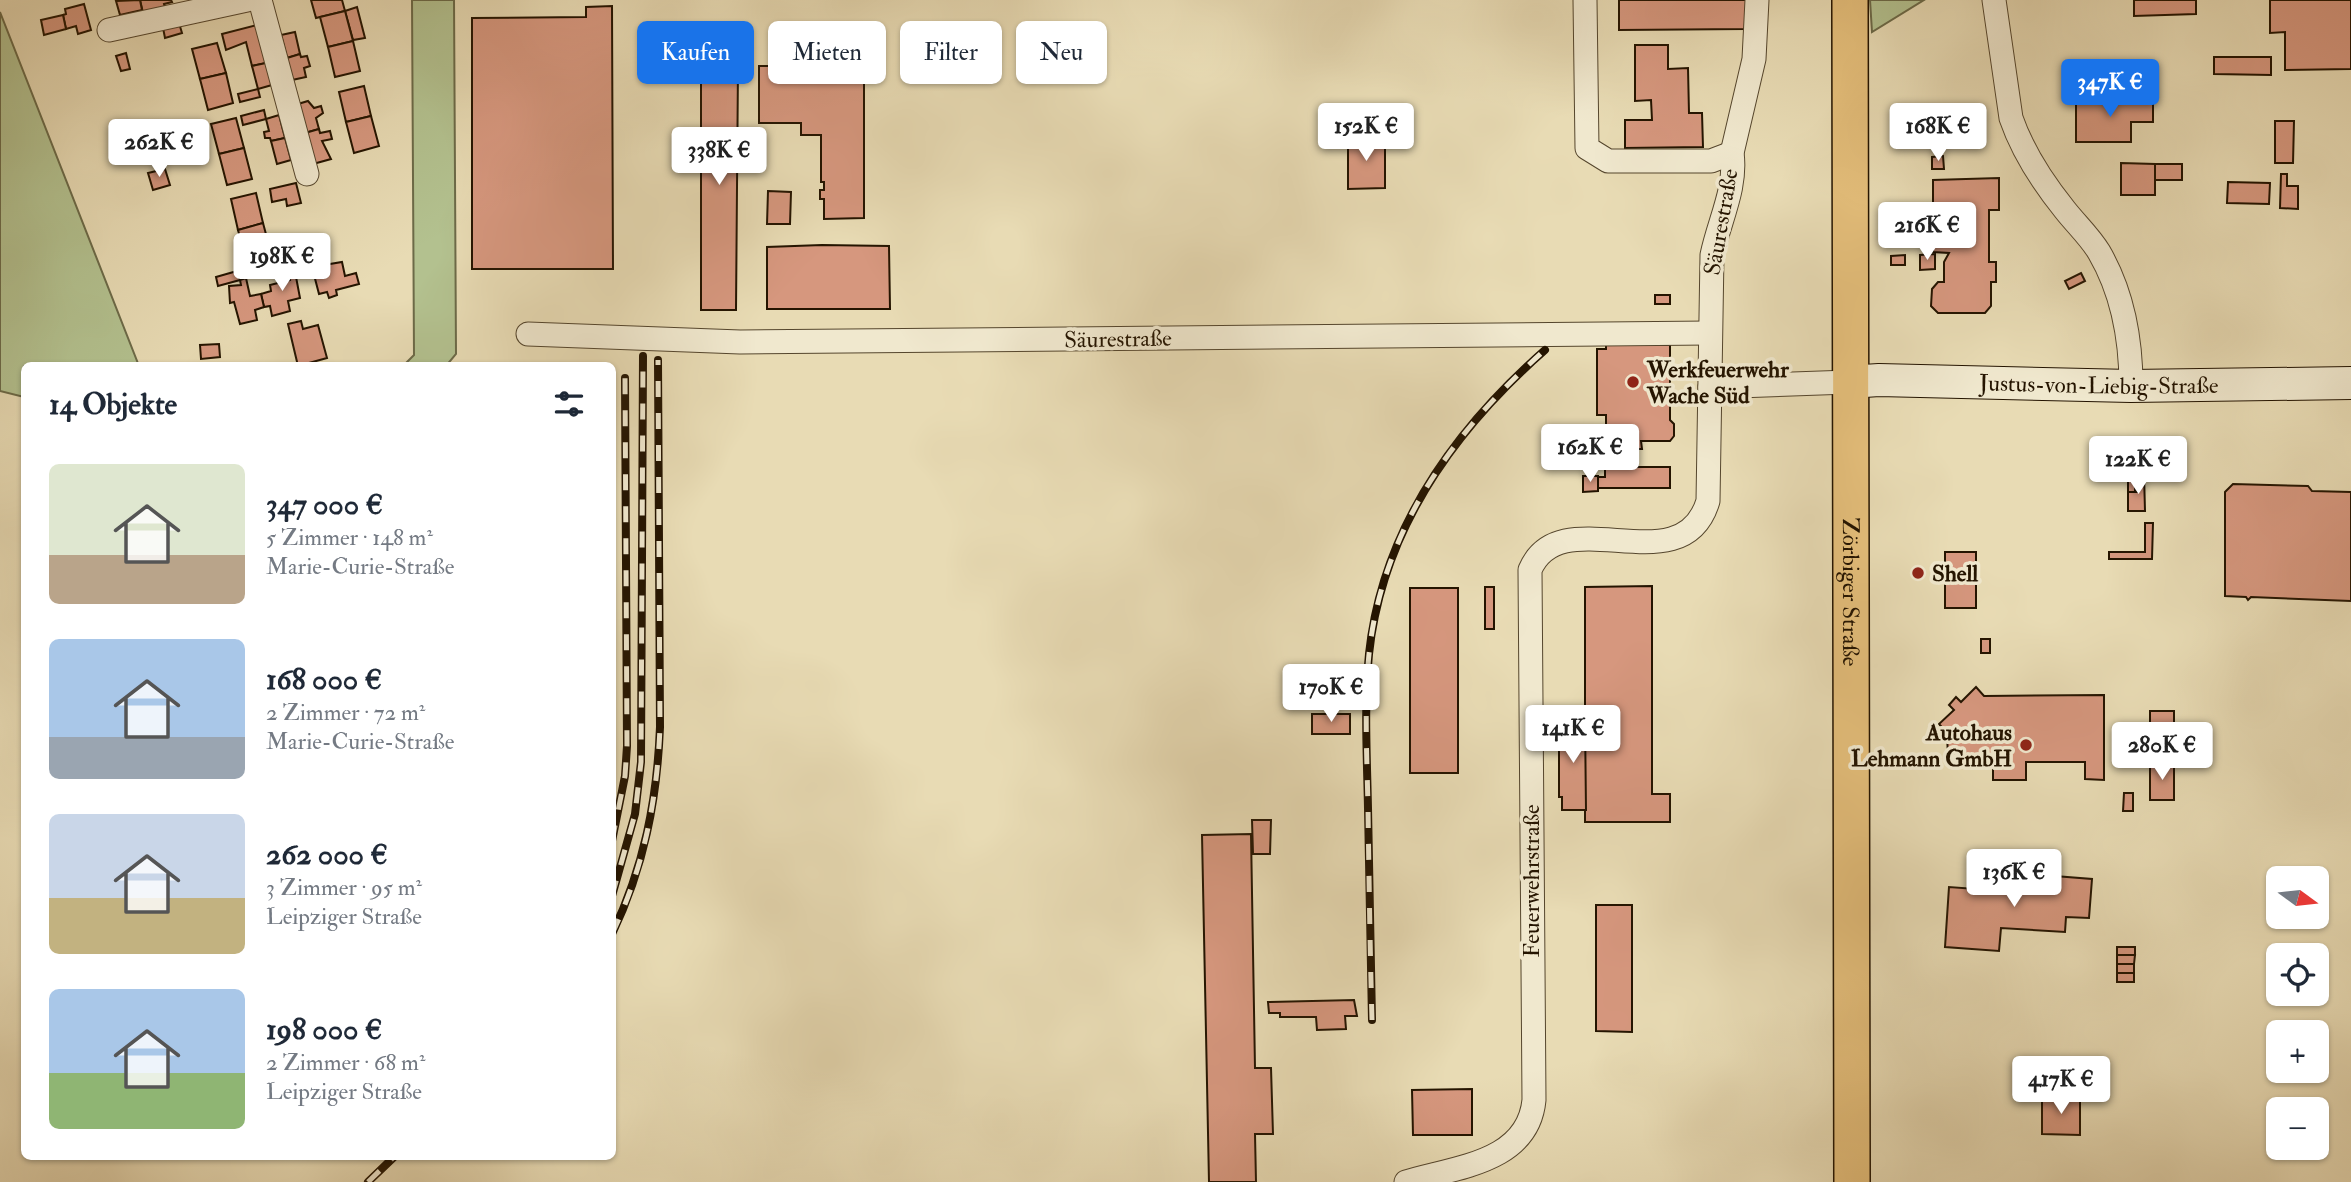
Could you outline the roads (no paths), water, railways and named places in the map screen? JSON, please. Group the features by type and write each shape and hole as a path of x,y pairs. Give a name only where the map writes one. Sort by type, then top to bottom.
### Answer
{"main road":[{"name":"Zörbiger Straße","path":"1850,0 1852,1182"}],"street":[{"path":"108,30 247,0"},
{"path":"260,0 307,174"},
{"name":"Säurestraße","path":"1585,0 1587,148 1608,161 1710,161 1732,153"},
{"name":"Säurestraße","path":"1710,387 1712,255 1718,225 1728,199 1734,167 1732,153 1754,59 1757,0"},
{"path":"1994,0 2011,118 2016,133 2051,191 2098,250 2109,271 2129,338 2132,386"},
{"name":"Säurestraße","path":"528,334 740,342 1709,333"},
{"name":"Justus-von-Liebig-Straße","path":"1849,382 1879,380 2132,386 2351,383"},
{"path":"1710,387 1849,382"},
{"name":"Feuerwehrstraße","path":"1406,1182 1507,1150 1524,1133 1533,1112 1530,570 1544,548 1562,540 1665,540 1691,530 1705,512 1708,501 1710,387"}],"railway":[{"path":"1372,1020 1366,712 1369,654 1377,609 1389,565 1406,524 1428,486 1481,414 1545,350"},
{"path":"616,882 635,814 641,762 643,356"},
{"path":"616,925 640,859 656,781 660,727 658,360"},
{"path":"616,821 625,776 627,746 625,378"},
{"path":"368,1182 391,1160"}],"place":[{"name":"Werkfeuerwehr Wache Süd","path":"1633,382"},
{"name":"Shell","path":"1918,573"},
{"name":"Autohaus Lehmann GmbH","path":"2026,745"}]}
